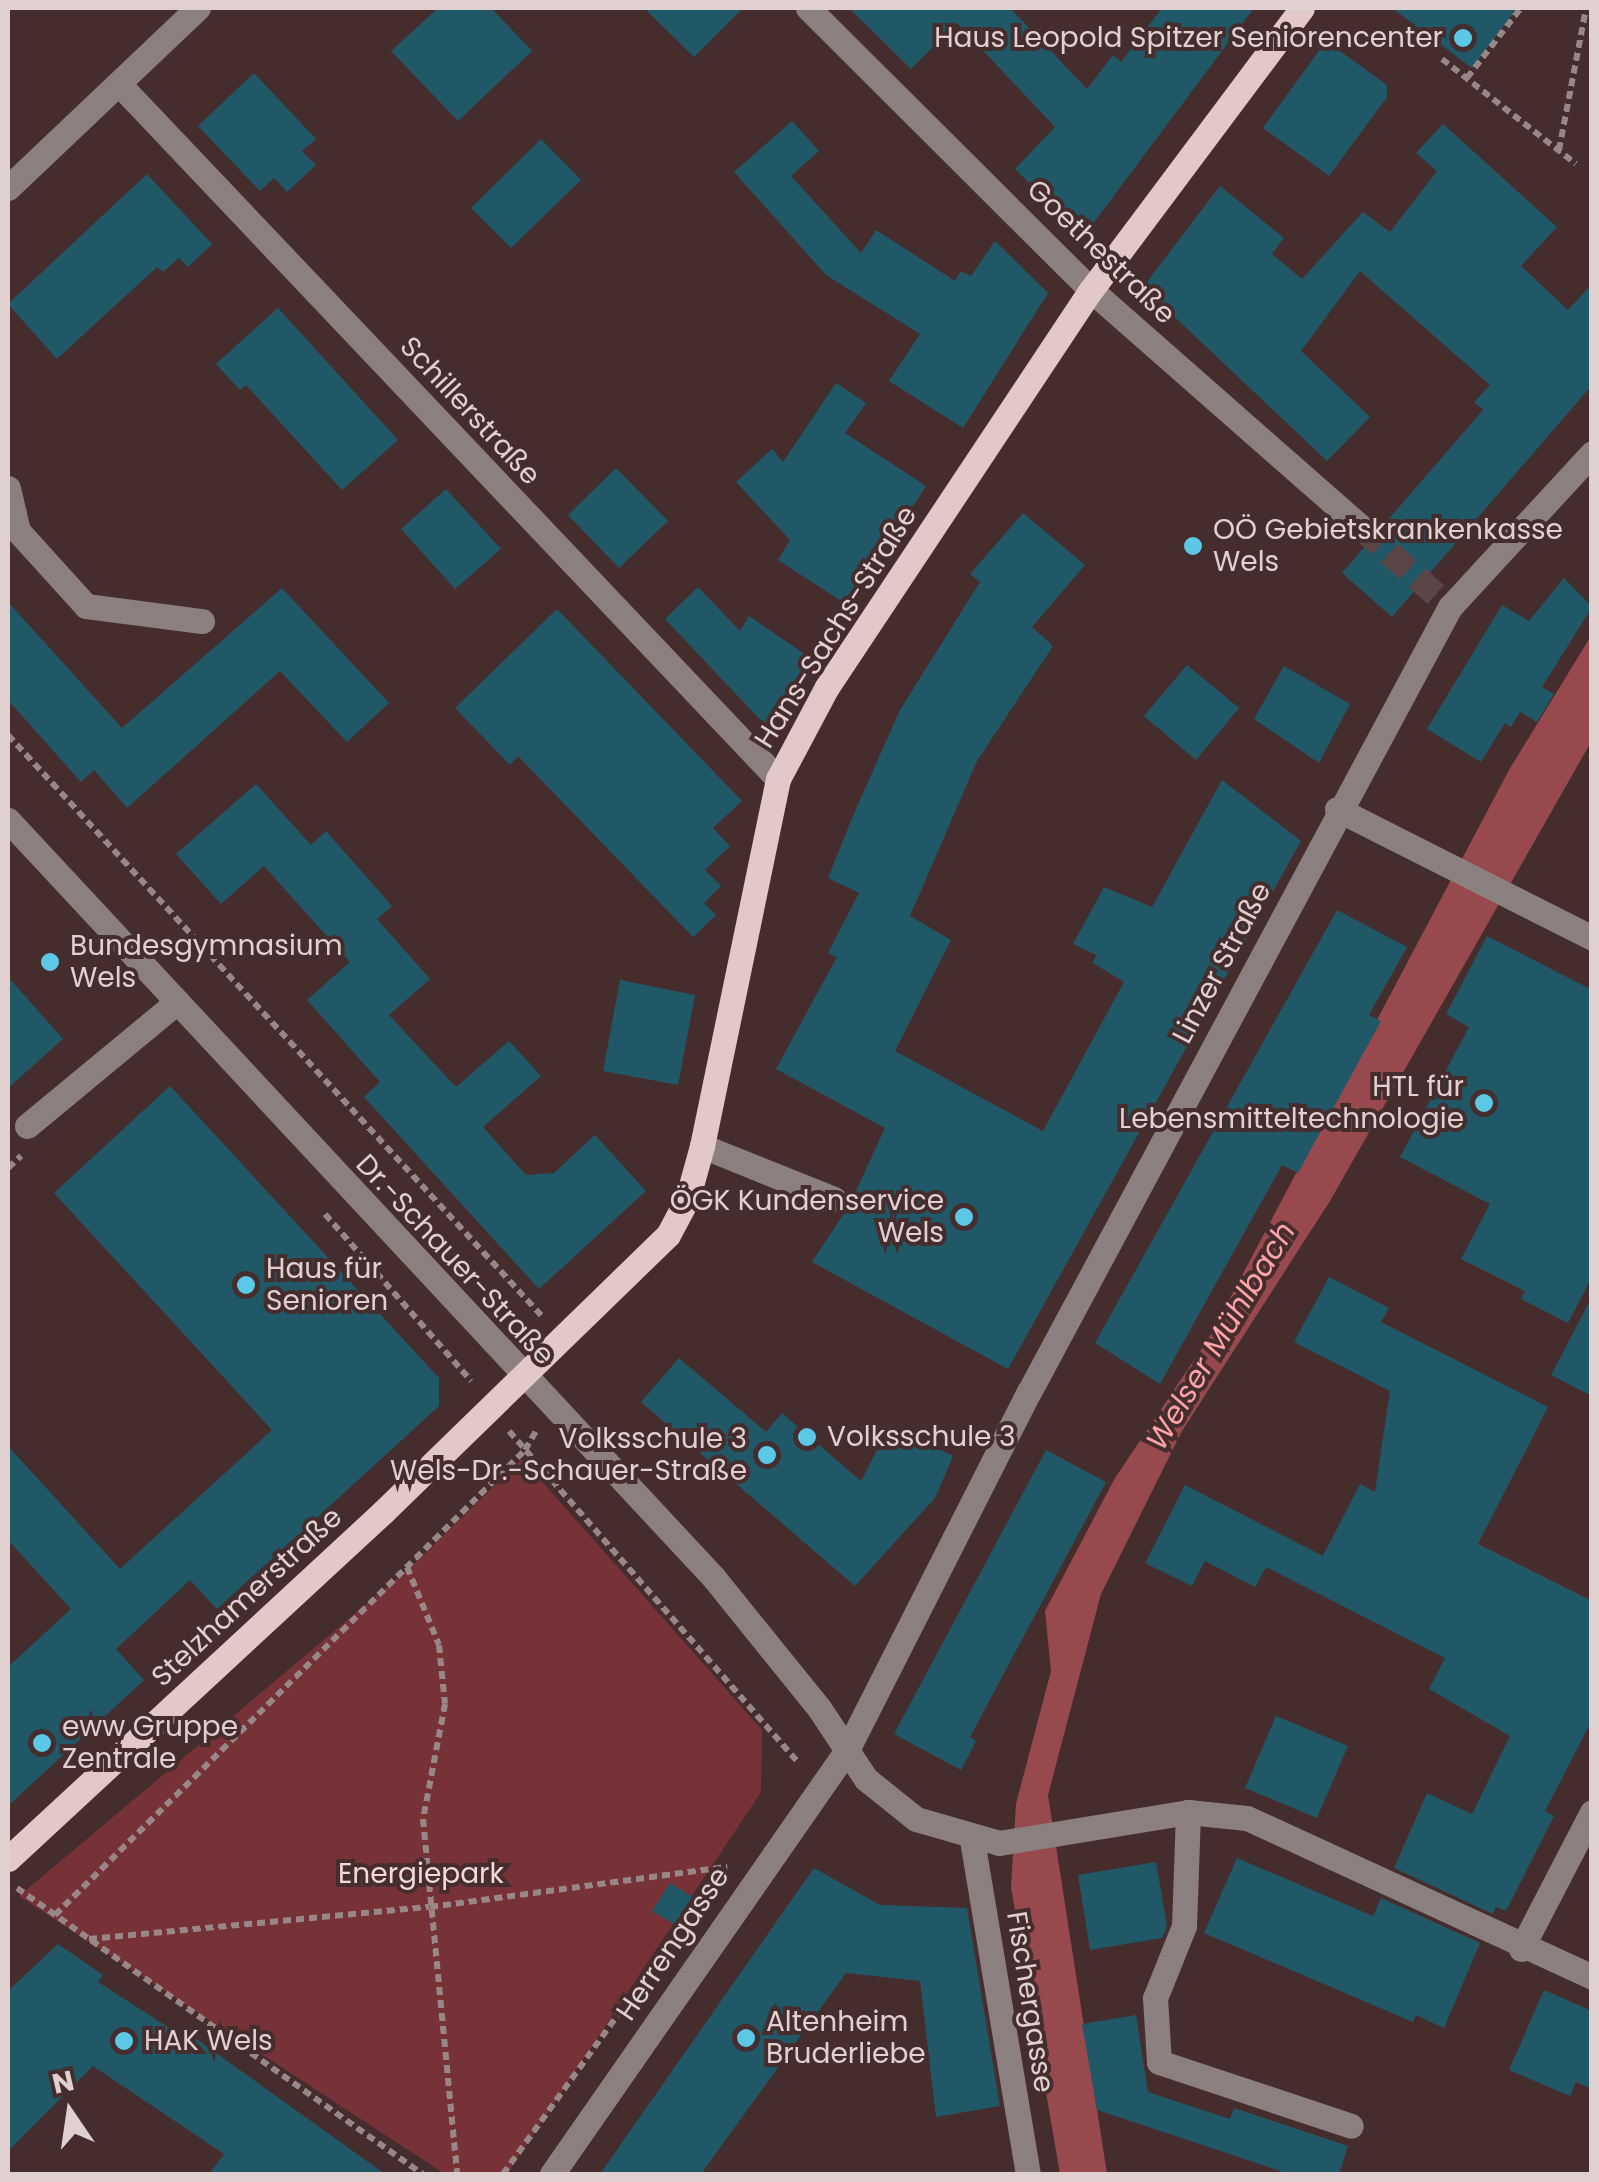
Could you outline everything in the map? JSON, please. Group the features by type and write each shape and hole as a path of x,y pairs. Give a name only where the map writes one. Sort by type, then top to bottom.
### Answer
{"main road":[{"name":"Hans-Sachs-Straße","path":"523,1375 668,1235 687,1200 702,1146 778,779 828,687 1091,290 1302,8"},
{"name":"Stelzhamerstraße","path":"8,1859 523,1375"}],"street":[{"path":"8,188 198,8"},
{"name":"Goethestraße","path":"808,8 1091,290 1362,528"},
{"name":"Schillerstraße","path":"118,84 778,779"},
{"name":"Linzer Straße","path":"847,1750 1337,810 1450,608 1592,453"},
{"path":"8,488 18,531 86,606 202,621"},
{"path":"1337,810 1592,938"},
{"name":"Dr.-Schauer-Straße","path":"8,820 714,1578 866,1779 916,1819 972,1840 999,1843 1188,1812 1247,1818 1521,1949 1592,1977"},
{"path":"27,1126 176,1002"},
{"path":"702,1146 834,1199"},
{"name":"Herrengasse","path":"552,2174 847,1750"},
{"path":"1188,1812 1184,1926 1155,1998 1159,2062 1351,2126"},
{"path":"1521,1949 1592,1812"},
{"name":"Fischergasse","path":"972,1840 1028,2174"}],"path":[{"path":"1466,78 1520,8"},
{"path":"1559,150 1587,10"},
{"path":"1442,59 1576,164"},
{"path":"8,736 519,1297 566,1334"},
{"path":"321,1210 452,1354 525,1450 820,1788"},
{"path":"55,1915 525,1450 551,1405"},
{"path":"408,1566 440,1645 445,1704 423,1819 456,2174"},
{"path":"90,1939 430,1907 728,1867"},
{"path":"8,1881 423,2174"}],"green space":[{"name":"Energiepark","path":"522,1459 762,1730 761,1792 507,2174 445,2174 19,1896 413,1565"}],"water":[{"name":"Welser Mühlbach","path":"1591,636 1591,742 1330,1201 1182,1431 1101,1594 1048,1795 1107,2174 1060,2174 1011,1887 1016,1804 1051,1671 1045,1611 1115,1478 1210,1336 1509,770"}],"building":[{"path":"438,8 491,8 532,51 458,121 391,51"},
{"path":"644,8 743,8 694,57"},
{"path":"849,8 1010,8 1087,89 1113,55 1121,62 1162,8 1254,8 1092,225 1073,226 1015,169 1055,127 957,23 911,69"},
{"name":"Haus Leopold Spitzer Seniorencenter","path":"1392,8 1517,8 1472,68"},
{"path":"1326,41 1387,85 1387,97 1329,176 1263,128"},
{"path":"254,73 316,139 302,151 316,165 287,192 274,178 260,191 198,126"},
{"path":"792,121 819,151 791,176 861,253 876,230 955,281 961,271 971,276 995,241 1048,293 963,428 889,381 920,334 826,275 734,172"},
{"path":"1443,124 1557,227 1521,266 1568,310 1592,284 1592,385 1392,617 1342,573 1483,410 1474,402 1490,385 1360,271 1301,351 1370,417 1327,461 1143,287 1220,186 1284,238 1272,254 1302,279 1363,212 1390,232 1437,171 1416,153"},
{"path":"541,139 581,180 511,248 471,208"},
{"path":"147,174 212,244 188,267 179,258 163,272 157,267 57,359 8,304"},
{"path":"278,308 398,440 342,490 246,385 240,390 216,364"},
{"path":"836,383 866,403 845,433 926,486 849,606 778,560 790,540 736,482 772,449 783,462"},
{"path":"616,468 668,521 619,568 568,515"},
{"path":"446,489 501,549 455,589 401,529"},
{"path":"1023,513 1085,565 1032,627 1053,646 977,761 910,916 951,940 895,1051 1043,1131 1124,982 1093,963 1096,955 1073,944 1104,887 1152,907 1222,780 1301,841 1008,1369 812,1262 849,1206 885,1128 776,1069 837,957 828,953 859,893 828,878 855,811 900,710 980,582 970,574"},
{"path":"1564,578 1592,607 1542,687 1554,694 1537,722 1520,712 1511,727 1505,723 1481,762 1427,729 1502,605 1529,621"},
{"path":"698,587 740,631 749,616 809,657 767,727 665,619"},
{"path":"282,588 389,703 347,742 280,671 127,808 94,770 81,782 8,700 8,602 122,728"},
{"path":"557,609 742,801 713,828 730,846 705,870 721,886 704,903 716,915 693,937 518,756 510,765 455,708"},
{"path":"1187,665 1239,708 1196,760 1144,716"},
{"path":"1284,666 1350,704 1319,763 1254,719"},
{"path":"256,784 311,845 326,831 392,906 377,919 430,979 389,1015 456,1087 509,1041 541,1076 483,1127 526,1175 554,1173 595,1135 646,1191 539,1289 364,1097 380,1082 307,1000 350,962 264,866 221,904 176,854"},
{"path":"1337,910 1407,947 1369,1015 1381,1021 1298,1173 1282,1165 1160,1384 1095,1343"},
{"name":"HTL für Lebensmitteltechnologie","path":"1487,936 1592,990 1592,1277 1568,1323 1521,1299 1525,1291 1461,1259 1490,1204 1400,1157 1469,1027 1446,1014"},
{"path":"8,977 63,1039 8,1088"},
{"path":"620,980 695,995 678,1085 603,1071"},
{"name":"Haus für Senioren","path":"170,1086 439,1378 439,1406 217,1609 190,1580 116,1649 144,1680 8,1806 8,1667 71,1609 8,1540 8,1446 120,1569 272,1430 54,1193"},
{"path":"1329,1277 1389,1308 1381,1322 1548,1407 1478,1544 1592,1601 1592,1720 1545,1811 1554,1816 1506,1911 1496,1907 1493,1914 1394,1868 1427,1793 1472,1814 1510,1736 1429,1689 1445,1658 1266,1567 1255,1587 1205,1561 1192,1586 1145,1563 1185,1485 1323,1556 1360,1484 1375,1492 1390,1391 1294,1342"},
{"path":"1592,1297 1592,1396 1551,1375"},
{"name":"Volksschule 3 Wels-Dr.-Schauer-Straße","path":"679,1358 766,1432 782,1413 861,1481 890,1425 953,1456 935,1498 855,1586 641,1402"},
{"path":"1046,1450 1106,1482 970,1737 976,1741 961,1770 894,1734"},
{"path":"1276,1716 1348,1746 1317,1818 1245,1788"},
{"path":"1237,1858 1373,1916 1381,1898 1480,1943 1444,2028 1416,2015 1413,2022 1204,1933"},
{"path":"1156,1862 1167,1926 1162,1938 1090,1950 1078,1875"},
{"path":"814,1868 880,1905 967,1908 1000,2106 936,2117 920,1981 846,1973 701,2174 600,2174"},
{"path":"670,1883 696,1899 679,1927 652,1911"},
{"path":"58,1944 103,1975 98,1982 188,2040 191,2035 385,2174 209,2174 224,2154 93,2066 8,2151 8,1991"},
{"path":"1544,1990 1592,2011 1592,2089 1576,2082 1570,2096 1509,2070"},
{"path":"1136,2015 1148,2092 1230,2119 1234,2108 1348,2146 1339,2174 1289,2174 1097,2110 1082,2024"}],"tunnel":[{"path":"1362,528 1450,607"}],"place":[{"name":"Haus Leopold Spitzer Seniorencenter","path":"1463,38"},
{"name":"OÖ Gebietskrankenkasse Wels","path":"1193,546"},
{"name":"Bundesgymnasium Wels","path":"50,962"},
{"name":"HTL für Lebensmitteltechnologie","path":"1484,1103"},
{"name":"ÖGK Kundenservice Wels","path":"964,1217"},
{"name":"Haus für Senioren","path":"246,1285"},
{"name":"Volksschule 3","path":"807,1437"},
{"name":"Volksschule 3 Wels-Dr.-Schauer-Straße","path":"767,1455"},
{"name":"eww Gruppe Zentrale","path":"42,1743"},
{"name":"Altenheim Bruderliebe","path":"746,2038"},
{"name":"HAK Wels","path":"124,2041"}]}
